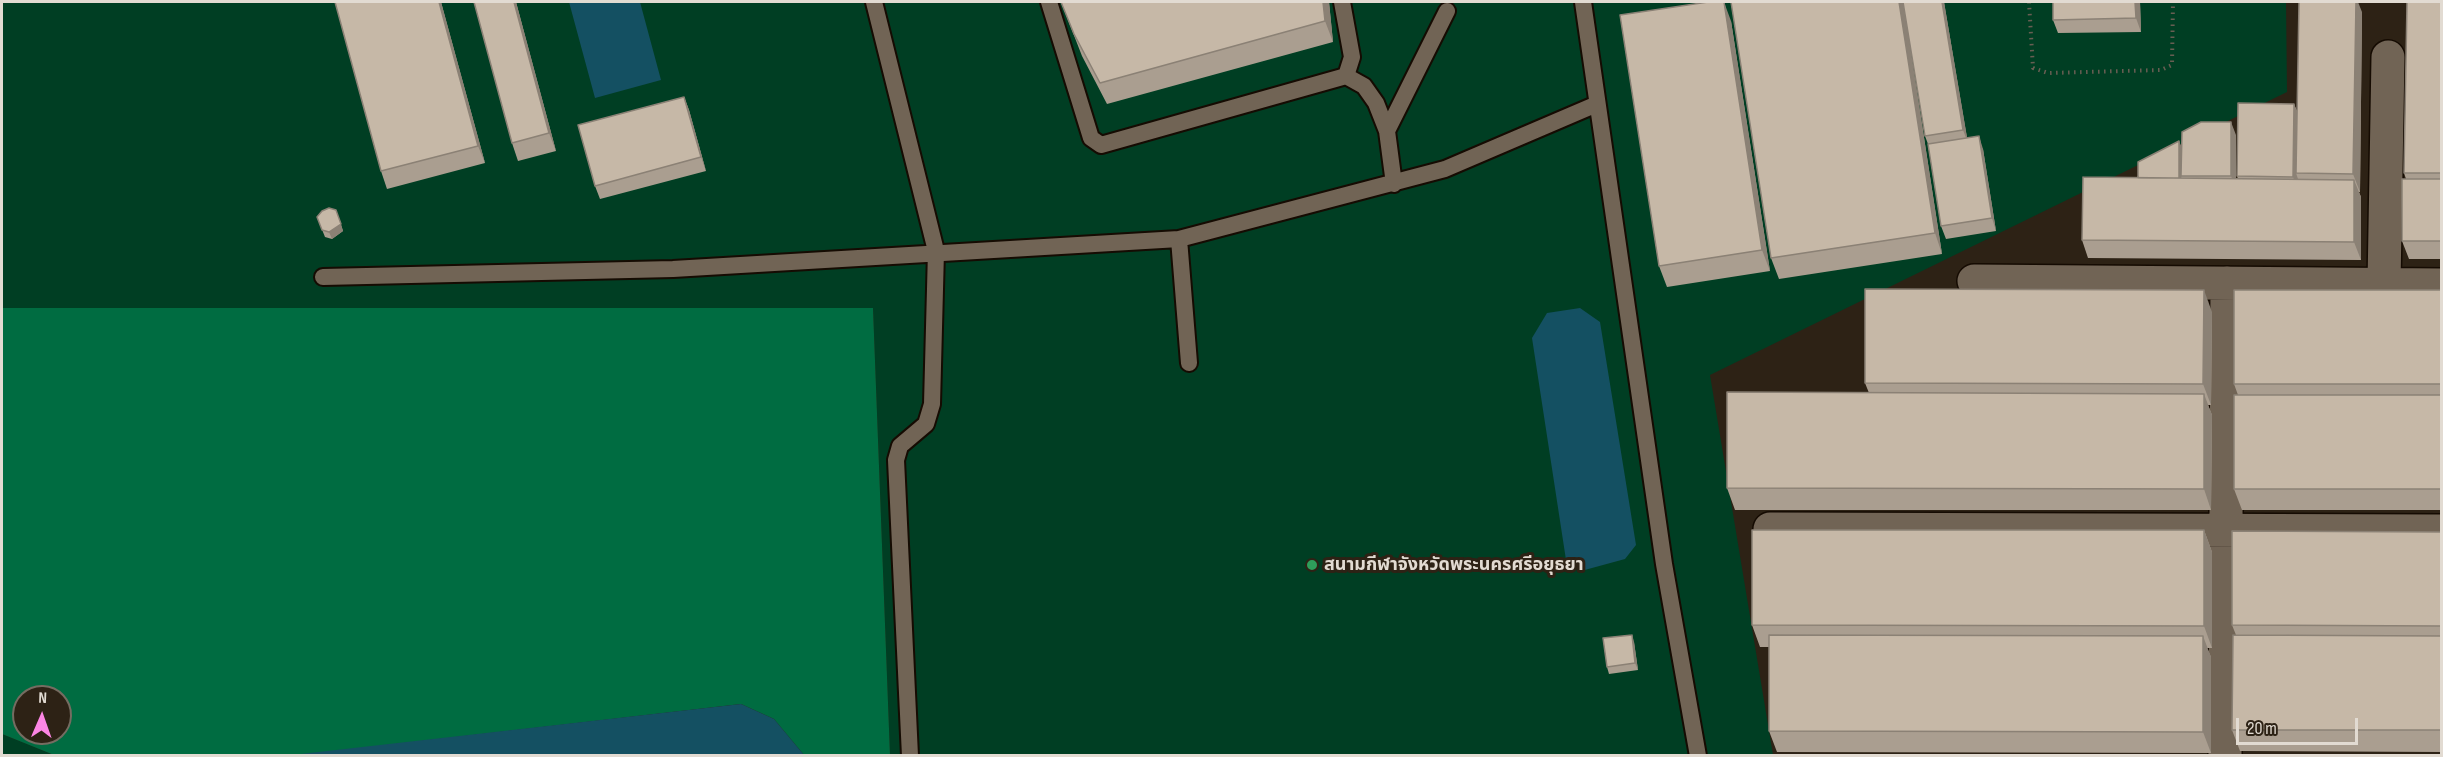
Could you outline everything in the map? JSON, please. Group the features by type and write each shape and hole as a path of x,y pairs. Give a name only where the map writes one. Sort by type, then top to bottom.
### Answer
{"street":[{"path":"2384,284 2388,57"},
{"path":"1974,281 2442,285"},
{"path":"2225,756 2227,283"},
{"path":"1770,529 2442,531"}],"lane":[{"path":"874,2 936,251 932,404 926,424 900,446 896,460 910,756"},
{"path":"1049,2 1091,138 1101,146 1347,76 1364,86 1376,103 1387,131 1394,184"},
{"path":"1342,2 1352,57 1347,76"},
{"path":"1583,2 1664,564 1698,756"},
{"path":"1387,131 1447,11"},
{"path":"323,277 674,269 936,251 1179,239 1445,169 1597,104"},
{"path":"1179,239 1189,363"}],"path":[{"path":"2030,2 2033,68 2048,73 2162,70 2172,65 2173,2"}],"green space":[{"name":"สนามกีฬาจังหวัดพระนครศรีอยุธยา","path":"2,2 2286,2 2287,92 1710,375 1773,755 890,755 873,308 2,308"},
{"path":"2,308 873,308 890,755 804,755 774,719 741,704 292,756 54,755 29,745 72,745 72,685 12,685 12,738 2,734"},
{"path":"2,734 12,738 12,745 29,745 54,755 2,755"}],"water":[{"path":"569,2 640,2 661,80 595,98"},
{"path":"1580,308 1600,322 1636,545 1625,559 1581,571 1566,560 1532,338 1547,313"},
{"path":"741,704 774,719 804,755 292,755"}],"building":[{"path":"335,2 439,2 478,146 381,171"},
{"path":"474,2 514,2 549,133 512,143"},
{"path":"1061,2 1323,2 1325,21 1100,83 1074,34"},
{"path":"1708,2 1724,2 1762,250 1659,266 1620,15"},
{"path":"1731,2 1899,2 1935,233 1771,258"},
{"path":"1903,2 1942,2 1963,130 1925,136"},
{"path":"2053,2 2135,2 2136,18 2053,20"},
{"path":"2299,2 2356,2 2353,174 2296,173"},
{"path":"2407,2 2442,2 2442,173 2404,173"},
{"path":"684,97 701,157 595,186 578,125"},
{"path":"2238,103 2294,104 2293,177 2237,176"},
{"path":"2201,122 2231,122 2231,176 2181,176 2182,132"},
{"path":"1979,136 1992,218 1941,226 1928,144"},
{"path":"2179,141 2179,178 2138,178 2138,162"},
{"path":"2083,177 2354,180 2354,242 2082,240"},
{"path":"2402,179 2442,179 2442,241 2402,241"},
{"path":"329,208 336,210 341,224 329,232 322,230 317,217"},
{"path":"1865,289 2204,290 2203,384 1865,383"},
{"path":"2234,290 2442,290 2442,384 2234,384"},
{"path":"1727,392 2204,394 2204,489 1727,488"},
{"path":"2234,395 2442,395 2442,489 2234,489"},
{"path":"1752,530 2204,530 2204,626 1752,625"},
{"path":"2232,531 2442,532 2442,626 2232,625"},
{"path":"1632,635 1635,663 1607,667 1603,638"},
{"path":"1769,635 2203,636 2203,732 1769,731"},
{"path":"2233,635 2442,636 2442,730 2232,730"}],"place":[{"name":"สนามกีฬาจังหวัดพระนครศรีอยุธยา","path":"1312,565"}]}
